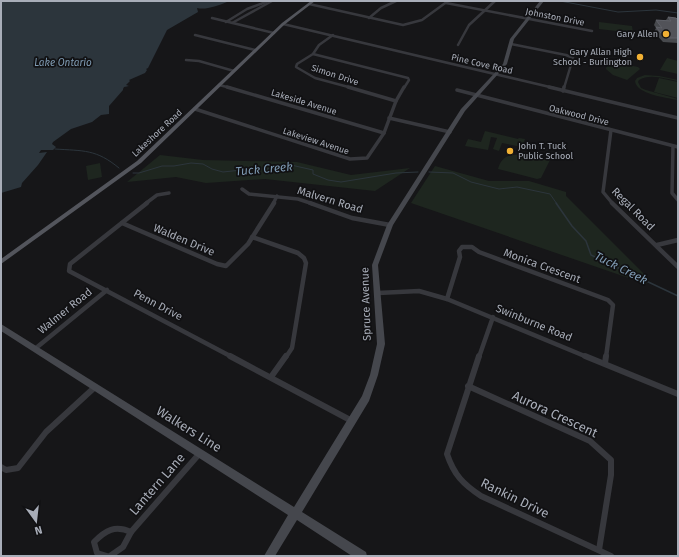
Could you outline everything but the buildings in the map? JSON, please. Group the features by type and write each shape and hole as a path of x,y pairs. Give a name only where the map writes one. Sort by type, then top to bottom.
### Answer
{"main road":[{"name":"Lakeshore Road","path":"1,262 139,162 283,24 311,3"}],"street":[{"path":"226,22 233,23 271,1"},
{"path":"226,22 256,5 271,1"},
{"path":"369,18 381,8 396,1"},
{"path":"458,45 469,25 486,11 495,1"},
{"name":"Spruce Avenue","path":"269,556 366,398 374,375 381,344 375,265 390,225 463,110 496,74 507,59 512,39 542,1"},
{"path":"311,3 369,18 403,25 413,25 425,20 447,2"},
{"name":"Johnston Drive","path":"447,2 592,32"},
{"path":"212,18 274,33"},
{"name":"Pine Cove Road","path":"283,24 678,118"},
{"path":"195,35 255,50"},
{"name":"Simon Drive","path":"333,36 319,45 314,54 297,64 296,67 315,78 396,101"},
{"path":"511,44 566,55 573,58 563,91"},
{"name":"Lakeview Avenue","path":"195,108 350,159 367,158 384,133 388,118 396,101 409,80 408,78 336,58 314,54"},
{"path":"186,60 199,61 234,71"},
{"name":"Lakeside Avenue","path":"219,84 384,133"},
{"name":"Oakwood Drive","path":"457,90 678,147"},
{"path":"388,118 450,132"},
{"name":"Regal Road","path":"611,130 603,192 616,208 657,245 678,267"},
{"path":"673,146 672,193 678,200"},
{"name":"Malvern Road","path":"242,189 249,194 298,199 352,218 390,225"},
{"name":"Penn Drive","path":"169,193 157,195 70,264 69,271 352,421"},
{"name":"Walden Drive","path":"122,223 223,266 228,264 252,238 272,208 277,196"},
{"path":"252,238 298,253 304,258 306,264 292,348 271,377"},
{"path":"657,245 678,240"},
{"name":"Monica Crescent","path":"447,299 460,257 459,251 462,247 467,246 479,252 608,300 613,305 613,313 605,362"},
{"name":"Walmer Road","path":"36,348 107,290"},
{"name":"Swinburne Road","path":"378,293 420,291 447,299 605,362 678,394"},
{"name":"Rankin Drive","path":"493,317 468,386 447,454 452,468 464,485 481,496 611,556"},
{"name":"Walkers Line","path":"1,327 362,556"},
{"name":"Aurora Crescent","path":"468,386 590,441 610,460 610,475 599,550"},
{"path":"1,467 6,470 18,468 46,432 95,387"},
{"name":"Lantern Lane","path":"131,532 122,527 111,528 103,533 94,542 98,553 108,556 120,552 126,544 131,532 200,453"}],"shaded area":[{"path":"599,22 632,26 633,33 599,29"},
{"path":"667,58 678,61 678,74 660,70"},
{"path":"608,61 638,67 640,69 627,80 613,75 606,69"},
{"path":"645,75 678,80 648,77 639,80 638,82 641,88 678,100 653,95 641,89 635,81 637,78"},
{"path":"659,78 678,82 678,98 654,92"},
{"path":"485,131 518,139 525,139 522,147 502,143 499,151 493,149 497,138 491,137 488,150 465,146 468,139 481,142"},
{"path":"160,155 203,160 297,162 351,175 410,168 375,191 265,179 206,183 176,177 127,182"},
{"path":"527,155 550,160 541,178 537,179 498,169 502,160 509,156"},
{"path":"100,163 102,177 88,180 86,166"},
{"path":"435,166 489,181 529,181 566,192 566,196 649,279 646,284 411,203"}],"water":[{"name":"Lake Ontario","path":"1,1 227,2 208,8 197,8 198,12 167,30 145,73 129,80 130,81 126,85 129,86 124,87 109,106 109,114 101,115 92,122 71,129 53,142 52,144 56,147 53,150 41,150 39,153 47,152 22,183 21,187 1,193"}],"waterway":[{"path":"560,1 618,12 656,10 678,13"},
{"name":"Tuck Creek","path":"55,149 82,151 96,154 119,168"},
{"name":"Tuck Creek","path":"133,173 139,173 162,166 174,166 191,163 203,164 212,169 223,172 251,169 277,169 291,165 313,170 313,174 328,180 341,182 396,173 418,172"},
{"name":"Tuck Creek","path":"429,172 453,173 471,182 499,189 517,187 550,194 557,204"},
{"name":"Tuck Creek","path":"556,203 572,226 586,241 591,255 678,296"}],"place":[{"name":"Gary Allen","path":"666,34"},
{"name":"Gary Allan High School - Burlington","path":"640,57"},
{"name":"John T. Tuck Public School","path":"510,151"}]}
